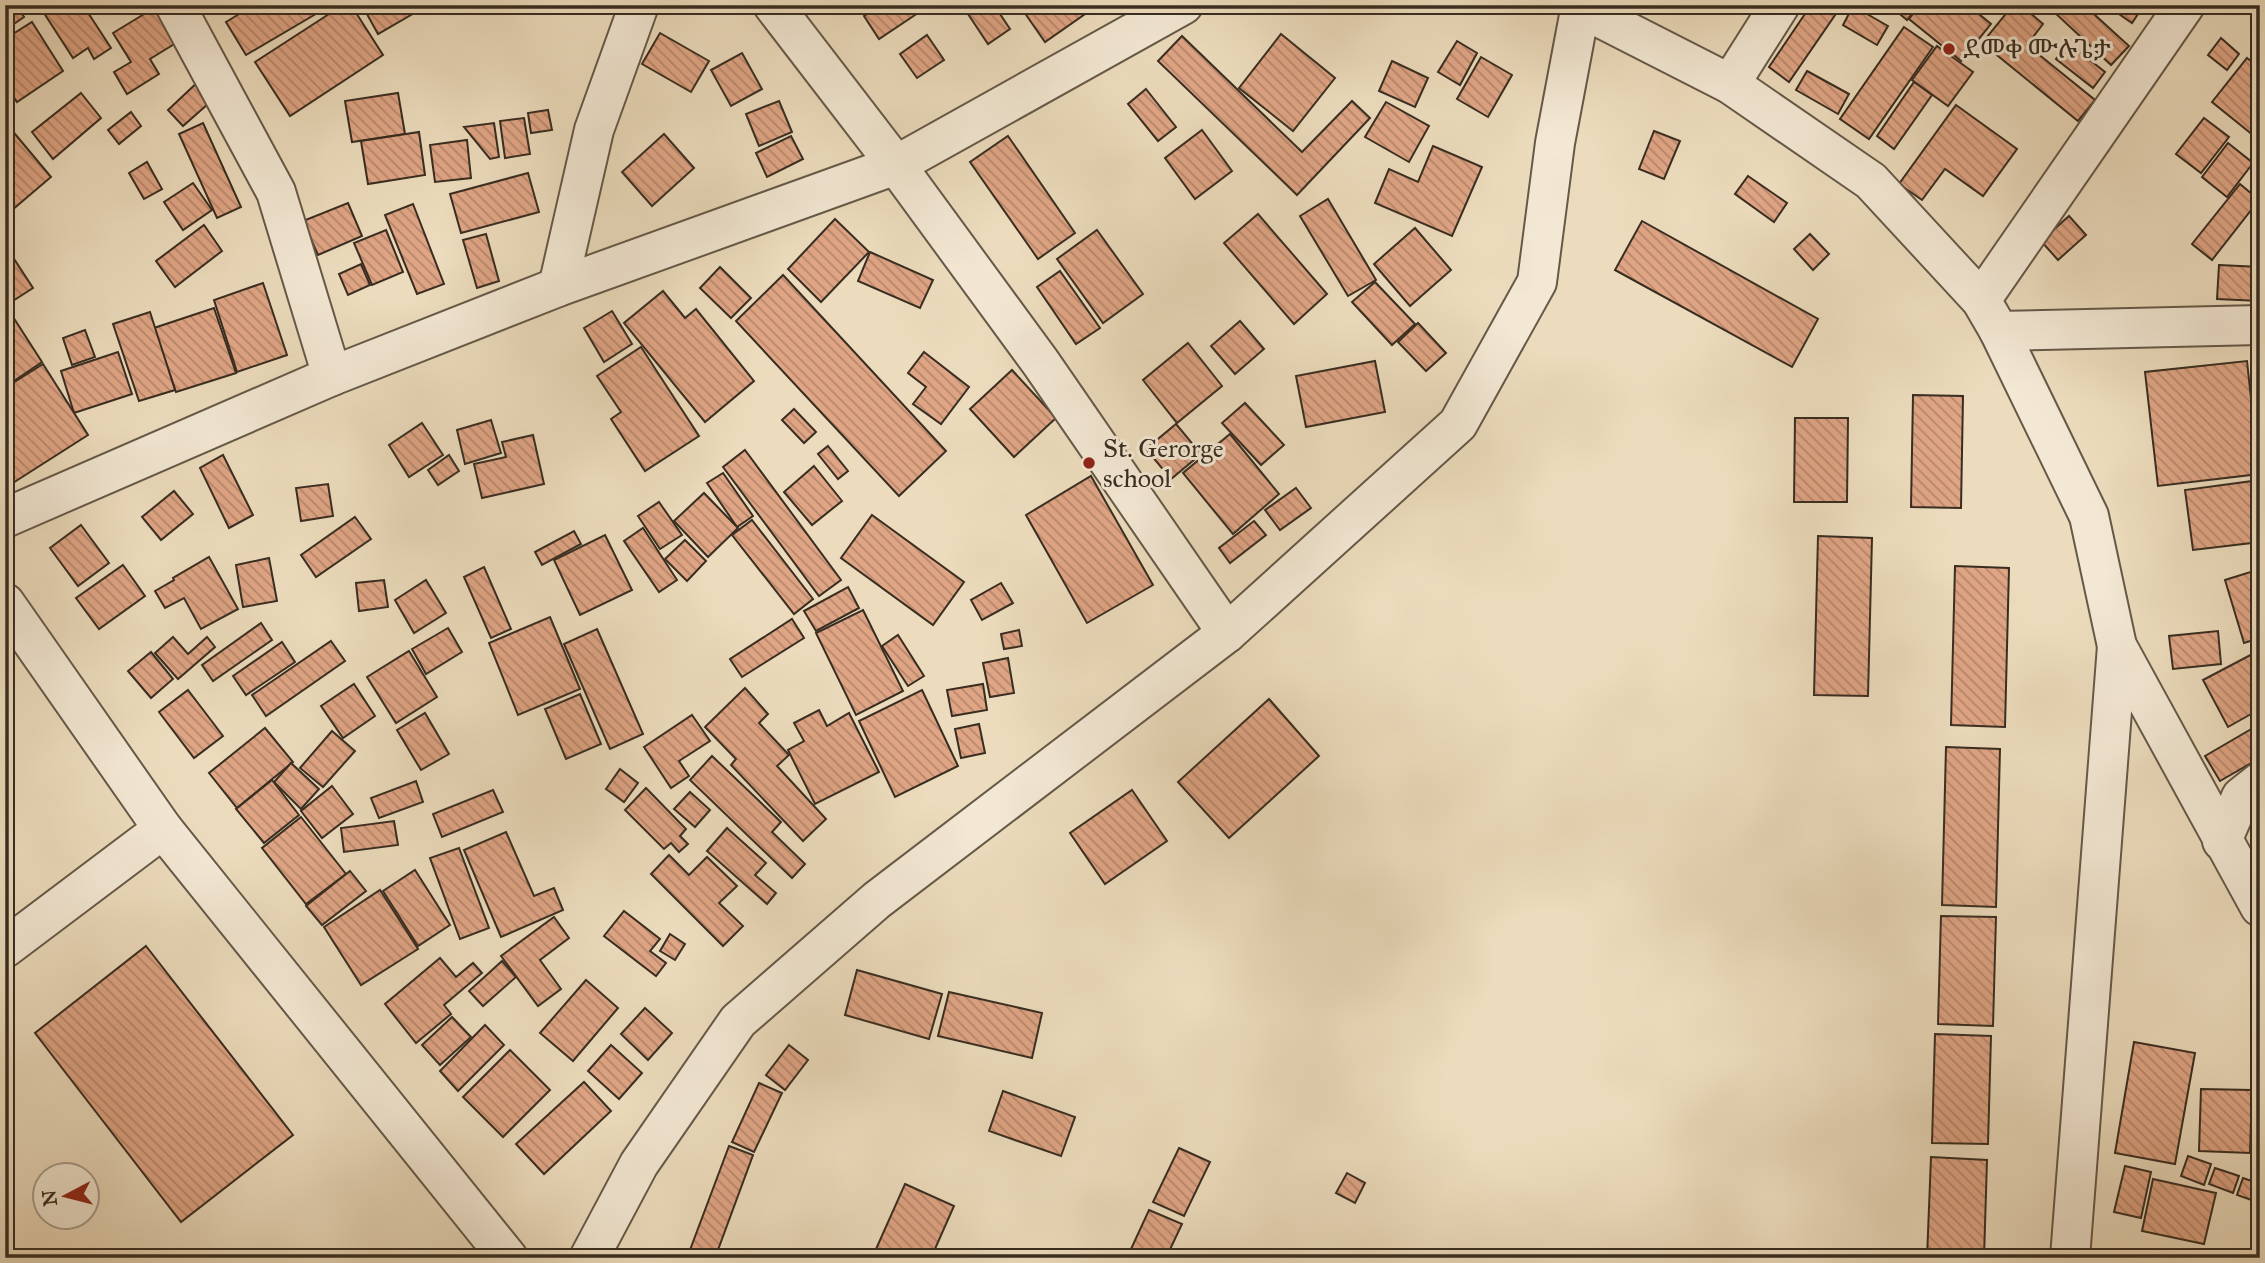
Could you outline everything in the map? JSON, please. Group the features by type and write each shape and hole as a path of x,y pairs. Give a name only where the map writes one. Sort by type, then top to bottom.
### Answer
{"street":[{"path":"175,5 275,192 332,376"},
{"path":"558,286 594,130 639,5"},
{"path":"773,5 896,165 1041,363 1227,633"},
{"path":"5,519 332,376 558,286 896,165 1183,5"},
{"path":"1730,84 1780,5"},
{"path":"1990,316 2185,5"},
{"path":"589,1258 639,1164 738,1021 877,900 1227,633 1458,424 1537,282 1555,144 1581,6 1730,84 1871,181 1990,316 2089,516 2117,646 2260,907"},
{"path":"1990,316 2260,325"},
{"path":"5,603 163,829 508,1258"},
{"path":"2070,1258 2117,646"},
{"path":"2222,841 2241,797 2260,782"},
{"path":"5,948 163,829"}],"building":[{"path":"5,5 16,5 24,17 5,30"},
{"path":"50,5 83,5 111,48 94,59 88,48 73,58 42,10"},
{"path":"254,5 324,5 326,8 246,55 226,22"},
{"path":"343,5 351,5 383,55 290,116 255,62"},
{"path":"362,5 428,5 378,34"},
{"path":"881,5 913,5 918,13 879,39 864,16"},
{"path":"962,5 994,5 1010,29 988,44"},
{"path":"1027,5 1098,5 1045,42 1022,9"},
{"path":"1811,5 1842,5 1789,82 1769,67"},
{"path":"1889,5 1919,5 1907,20"},
{"path":"1920,5 1968,5 1991,24 1961,61 1909,19"},
{"path":"2013,5 2021,5 2043,24 2027,45 2095,100 2078,121 1982,43"},
{"path":"2060,5 2084,5 2129,46 2111,65 2054,12"},
{"path":"2106,5 2144,5 2132,23"},
{"path":"1853,6 1888,26 1877,45 1843,25"},
{"path":"154,8 176,43 150,59 159,74 127,94 114,72 131,62 113,33"},
{"path":"32,22 63,71 17,102 5,84 5,39"},
{"path":"1904,27 1933,47 1869,139 1840,119"},
{"path":"660,33 709,61 691,92 642,64"},
{"path":"1281,34 1335,78 1293,131 1239,88"},
{"path":"927,35 944,60 917,78 900,54"},
{"path":"1182,36 1302,152 1352,101 1370,118 1297,195 1158,61"},
{"path":"2221,38 2239,54 2227,70 2208,55"},
{"path":"1457,41 1477,53 1460,85 1438,72"},
{"path":"2068,43 2105,72 2093,88 2056,59"},
{"path":"1937,46 1973,72 1948,106 1912,80"},
{"path":"742,53 762,89 731,106 711,70"},
{"path":"1481,57 1512,75 1488,117 1457,99"},
{"path":"2247,58 2260,68 2259,140 2212,102"},
{"path":"1392,61 1428,78 1415,107 1379,91"},
{"path":"1807,71 1849,94 1838,114 1796,90"},
{"path":"201,79 217,96 183,126 168,110"},
{"path":"1914,82 1932,95 1894,149 1877,136"},
{"path":"1146,89 1176,127 1158,141 1128,104"},
{"path":"81,93 101,118 53,159 32,132"},
{"path":"398,93 405,134 352,142 345,101"},
{"path":"779,101 792,132 759,146 746,114"},
{"path":"1386,102 1429,126 1409,162 1365,137"},
{"path":"1956,105 2017,149 1983,196 1945,169 1922,200 1899,184"},
{"path":"548,110 552,130 531,133 528,113"},
{"path":"131,112 141,126 119,144 108,130"},
{"path":"524,118 530,154 505,158 500,121"},
{"path":"2204,118 2229,137 2201,173 2176,154"},
{"path":"5,122 51,177 5,216"},
{"path":"203,123 241,207 217,218 179,134"},
{"path":"494,123 499,157 490,159 464,127"},
{"path":"1202,130 1232,171 1195,199 1165,158"},
{"path":"1654,131 1680,141 1664,179 1639,169"},
{"path":"419,132 425,175 368,184 361,141"},
{"path":"664,134 694,168 652,206 622,172"},
{"path":"791,136 803,159 767,177 756,153"},
{"path":"1008,136 1075,233 1038,259 970,162"},
{"path":"467,140 471,178 435,182 430,145"},
{"path":"2228,143 2253,163 2227,197 2202,177"},
{"path":"1433,146 1482,167 1452,236 1375,203 1389,169 1418,182"},
{"path":"2260,152 2260,165 2253,159"},
{"path":"147,162 162,189 144,199 129,173"},
{"path":"528,173 539,212 461,233 450,194"},
{"path":"1748,176 1787,203 1774,222 1735,194"},
{"path":"193,183 212,210 183,230 164,202"},
{"path":"2240,184 2259,200 2212,260 2192,244"},
{"path":"1328,199 1376,280 1348,296 1300,216"},
{"path":"348,203 362,236 318,255 303,221"},
{"path":"413,204 444,284 417,294 385,215"},
{"path":"1258,214 1327,294 1294,324 1224,243"},
{"path":"2069,216 2086,235 2058,260 2041,241"},
{"path":"835,219 869,252 821,302 788,269"},
{"path":"1642,221 1818,319 1792,367 1615,270"},
{"path":"204,225 222,251 175,287 156,261"},
{"path":"1415,228 1451,270 1410,306 1374,264"},
{"path":"386,230 403,272 372,285 354,243"},
{"path":"1097,230 1143,294 1103,323 1057,259"},
{"path":"486,234 499,281 477,288 463,240"},
{"path":"1810,234 1829,254 1813,270 1794,249"},
{"path":"5,245 33,288 5,306"},
{"path":"870,252 933,280 920,308 858,281"},
{"path":"361,264 370,285 348,295 339,274"},
{"path":"2219,265 2260,267 2260,301 2217,299"},
{"path":"720,267 751,298 731,318 700,288"},
{"path":"1060,271 1100,328 1076,344 1037,287"},
{"path":"783,275 946,451 899,496 736,321"},
{"path":"1375,282 1415,324 1392,345 1352,302"},
{"path":"263,283 287,355 237,372 214,300"},
{"path":"663,291 685,318 696,309 754,381 705,422 624,323"},
{"path":"5,307 42,362 5,387"},
{"path":"214,308 236,373 176,392 154,328"},
{"path":"612,311 632,344 604,362 584,328"},
{"path":"150,312 175,390 139,401 113,324"},
{"path":"1240,321 1264,349 1235,374 1211,346"},
{"path":"1418,323 1446,353 1426,371 1398,342"},
{"path":"85,330 95,357 72,365 63,338"},
{"path":"1188,343 1222,386 1177,423 1143,380"},
{"path":"641,347 699,436 645,471 611,419 621,412 597,376"},
{"path":"118,352 132,394 74,413 61,371"},
{"path":"924,352 969,387 941,424 913,404 926,387 908,373"},
{"path":"1375,361 1385,412 1306,427 1296,376"},
{"path":"2247,361 2259,474 2158,486 2145,372"},
{"path":"43,364 88,435 5,488 5,388"},
{"path":"1012,370 1056,418 1014,457 970,409"},
{"path":"1913,395 1963,396 1961,508 1911,507"},
{"path":"1245,403 1284,445 1261,465 1222,423"},
{"path":"794,409 816,432 804,443 782,420"},
{"path":"1795,418 1848,418 1847,502 1794,502"},
{"path":"491,420 501,453 465,464 457,430"},
{"path":"422,423 443,455 409,477 389,445"},
{"path":"1176,424 1201,454 1171,479 1146,449"},
{"path":"1230,434 1279,494 1233,534 1183,473"},
{"path":"533,435 544,484 482,498 474,464 506,457 502,442"},
{"path":"828,446 848,471 838,479 818,454"},
{"path":"745,450 841,580 819,596 723,467"},
{"path":"223,455 253,515 229,528 200,468"},
{"path":"449,455 459,471 438,485 428,470"},
{"path":"814,466 842,501 812,525 784,492"},
{"path":"723,473 753,516 737,527 707,483"},
{"path":"1091,476 1153,585 1087,623 1026,515"},
{"path":"2260,480 2260,542 2193,550 2185,490"},
{"path":"328,484 333,516 301,521 296,488"},
{"path":"1296,488 1311,508 1280,530 1265,510"},
{"path":"174,491 193,514 161,540 142,517"},
{"path":"704,493 738,528 708,557 674,521"},
{"path":"659,502 682,535 660,549 638,516"},
{"path":"872,515 964,582 933,625 841,558"},
{"path":"355,517 371,539 316,577 301,555"},
{"path":"752,520 813,599 794,614 732,535"},
{"path":"1254,521 1266,535 1230,563 1219,548"},
{"path":"81,525 109,563 78,586 50,548"},
{"path":"643,528 677,580 659,592 624,541"},
{"path":"574,531 581,544 542,565 535,552"},
{"path":"605,535 632,590 580,615 554,560"},
{"path":"1818,536 1872,538 1868,696 1814,695"},
{"path":"685,540 706,561 687,581 665,559"},
{"path":"209,557 238,609 201,629 184,598 165,608 155,591"},
{"path":"269,558 277,601 243,607 236,565"},
{"path":"123,565 145,596 99,629 76,598"},
{"path":"1955,566 2009,568 2005,727 1951,725"},
{"path":"484,567 511,629 491,638 464,577"},
{"path":"2260,569 2260,638 2244,643 2225,580"},
{"path":"384,580 388,607 359,611 356,583"},
{"path":"426,580 446,613 414,633 395,600"},
{"path":"1001,583 1013,603 982,620 971,600"},
{"path":"848,587 859,608 816,631 804,611"},
{"path":"863,610 903,691 856,715 816,633"},
{"path":"550,617 580,689 518,715 489,643"},
{"path":"792,619 804,638 742,677 730,659"},
{"path":"261,623 272,640 213,681 202,665"},
{"path":"448,628 462,652 426,674 412,649"},
{"path":"597,629 643,734 610,749 564,644"},
{"path":"1019,630 1022,646 1004,649 1001,634"},
{"path":"2218,631 2221,664 2173,669 2169,636"},
{"path":"898,635 924,676 908,686 882,646"},
{"path":"173,637 188,654 207,637 215,647 178,679 155,653"},
{"path":"331,641 345,661 266,716 252,695"},
{"path":"282,642 295,662 246,695 233,676"},
{"path":"2260,650 2260,709 2228,727 2203,680"},
{"path":"409,651 437,697 396,723 367,677"},
{"path":"151,652 173,679 151,698 128,671"},
{"path":"1008,658 1014,693 990,697 983,663"},
{"path":"354,684 375,716 343,738 321,706"},
{"path":"983,684 987,710 952,716 947,690"},
{"path":"745,688 768,714 759,723 789,755 777,766 826,819 803,841 731,765 736,759 705,727"},
{"path":"188,690 223,736 194,758 159,712"},
{"path":"922,690 958,766 895,797 859,721"},
{"path":"580,694 601,744 566,759 545,709"},
{"path":"1269,699 1319,756 1229,838 1178,782"},
{"path":"819,710 827,726 849,713 879,772 815,804 788,750 804,741 794,723"},
{"path":"425,713 449,754 421,770 397,730"},
{"path":"692,715 710,741 679,761 689,776 671,788 644,747"},
{"path":"979,724 985,753 961,758 955,729"},
{"path":"2260,724 2260,758 2220,781 2205,756"},
{"path":"265,728 293,762 237,808 209,773"},
{"path":"332,731 355,751 323,787 300,768"},
{"path":"1946,747 2000,749 1996,907 1942,905"},
{"path":"712,756 781,822 772,832 805,864 792,878 690,780"},
{"path":"291,763 319,789 301,809 274,782"},
{"path":"620,769 638,783 624,802 606,789"},
{"path":"272,780 299,815 264,843 236,809"},
{"path":"416,781 423,802 379,818 371,798"},
{"path":"332,786 353,814 322,838 301,811"},
{"path":"646,788 686,829 680,836 688,844 679,852 671,843 664,849 625,810"},
{"path":"493,790 503,812 442,837 433,814"},
{"path":"1132,790 1167,841 1105,884 1070,833"},
{"path":"690,792 710,810 695,827 674,809"},
{"path":"301,817 346,874 306,904 262,848"},
{"path":"394,821 398,845 344,852 341,828"},
{"path":"727,828 766,863 755,875 776,893 767,904 707,851"},
{"path":"506,832 534,896 554,888 563,910 501,937 464,850"},
{"path":"459,848 489,928 460,939 430,858"},
{"path":"669,855 689,875 707,857 737,886 719,903 743,926 723,946 651,874"},
{"path":"415,870 450,925 418,946 383,891"},
{"path":"350,871 366,891 322,925 306,906"},
{"path":"380,890 418,949 361,985 324,927"},
{"path":"624,911 660,939 650,951 666,963 656,976 604,936"},
{"path":"1941,916 1996,917 1993,1026 1938,1024"},
{"path":"554,917 569,938 540,960 561,989 538,1006 501,956"},
{"path":"670,934 685,944 675,960 660,951"},
{"path":"146,946 293,1135 181,1222 35,1033"},
{"path":"440,958 456,977 473,963 482,973 444,1005 451,1014 416,1043 385,1004"},
{"path":"502,961 516,977 483,1006 469,991"},
{"path":"857,970 942,994 929,1039 845,1015"},
{"path":"586,980 618,1008 573,1061 540,1033"},
{"path":"949,992 1042,1013 1032,1058 938,1036"},
{"path":"645,1008 672,1033 648,1060 621,1034"},
{"path":"452,1017 471,1037 440,1065 422,1045"},
{"path":"485,1025 504,1045 458,1091 440,1071"},
{"path":"1935,1034 1991,1036 1988,1144 1932,1143"},
{"path":"2134,1042 2195,1053 2175,1164 2115,1153"},
{"path":"611,1045 642,1073 619,1099 588,1071"},
{"path":"789,1045 808,1060 785,1090 766,1075"},
{"path":"510,1050 550,1090 503,1137 463,1097"},
{"path":"584,1082 611,1111 544,1174 516,1144"},
{"path":"759,1083 782,1093 754,1152 732,1142"},
{"path":"2201,1089 2252,1090 2250,1153 2199,1151"},
{"path":"1003,1091 1075,1117 1061,1156 989,1131"},
{"path":"729,1146 753,1155 715,1258 687,1258"},
{"path":"1179,1148 1210,1162 1184,1216 1153,1202"},
{"path":"2188,1156 2211,1164 2204,1185 2181,1176"},
{"path":"1931,1157 1987,1160 1984,1258 1927,1258"},
{"path":"2125,1166 2151,1172 2141,1218 2114,1212"},
{"path":"2215,1168 2239,1176 2233,1193 2209,1184"},
{"path":"1347,1173 1365,1183 1355,1203 1336,1193"},
{"path":"2243,1178 2260,1184 2260,1203 2237,1195"},
{"path":"2153,1179 2216,1193 2204,1244 2142,1231"},
{"path":"905,1184 954,1206 931,1258 872,1258"},
{"path":"1149,1210 1182,1224 1166,1258 1149,1258 1131,1249"},
{"path":"2256,1214 2260,1216 2260,1232 2251,1229"},
{"path":"2168,1251 2212,1258 2167,1258"},
{"path":"147,1253 148,1258 114,1256"}],"place":[{"name":"ደመቀ ሙሉጌታ","path":"1949,49"},
{"name":"St. Gerorge school","path":"1089,463"}]}
